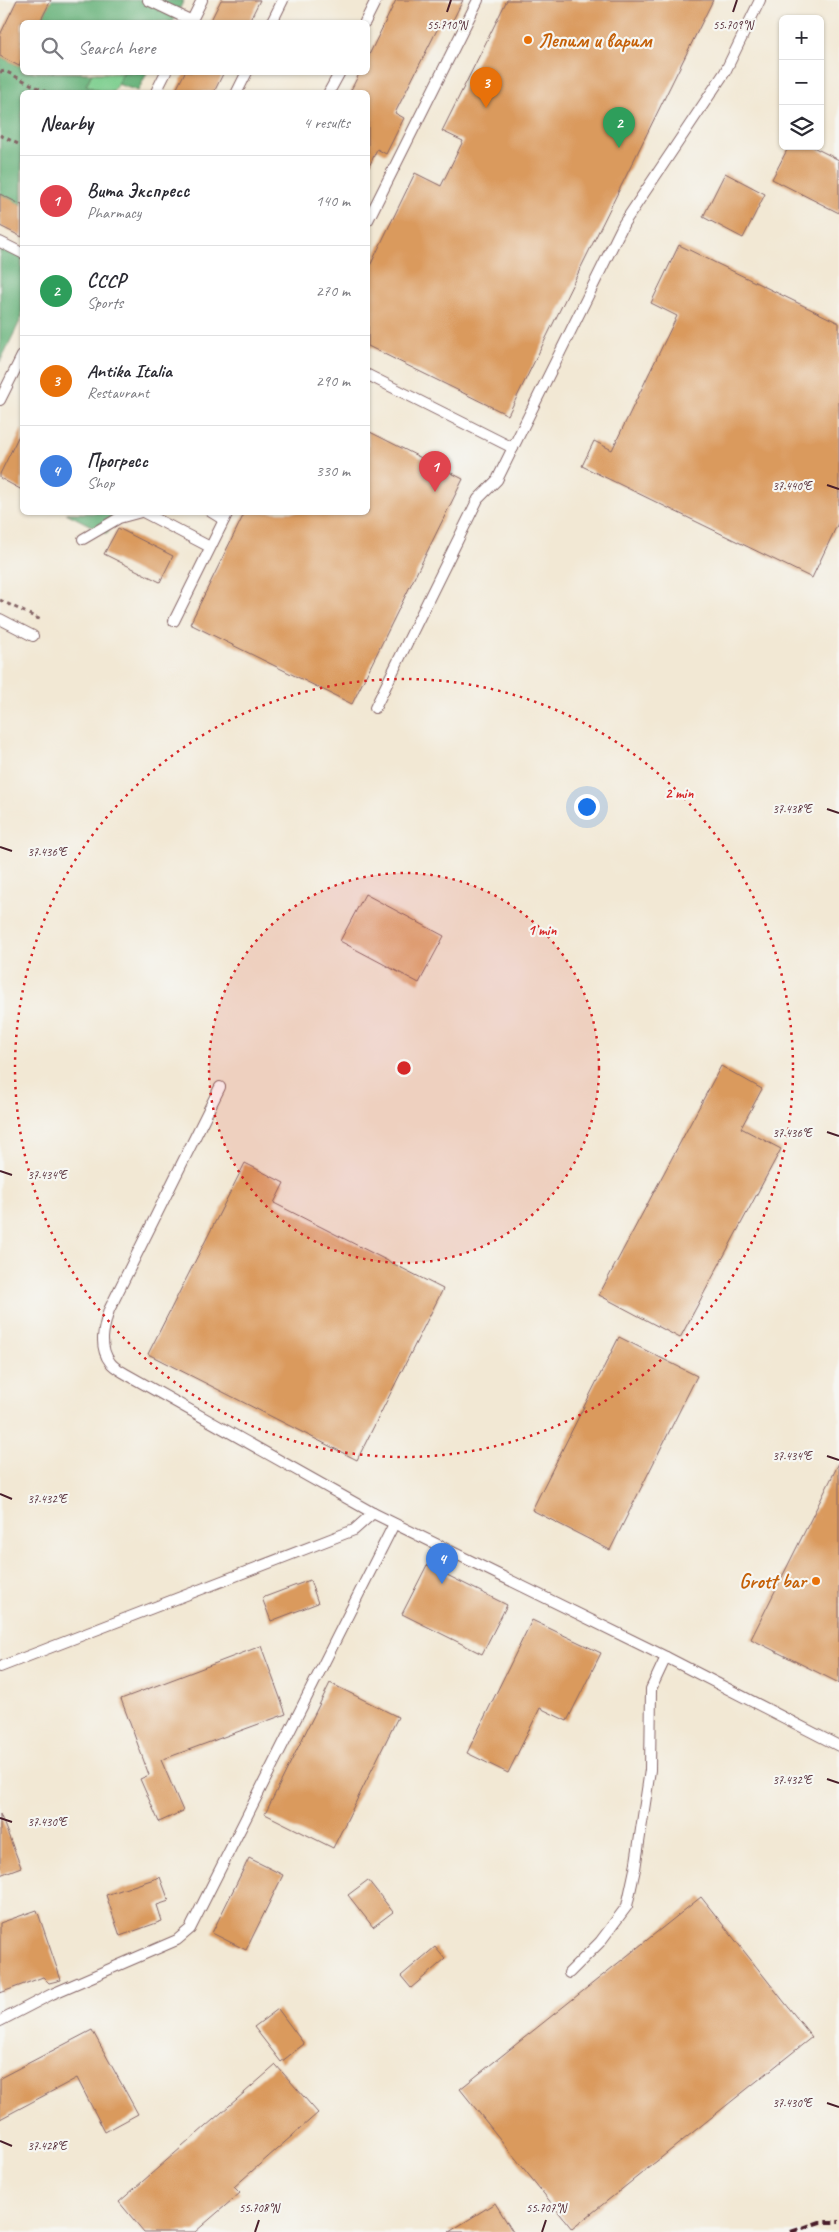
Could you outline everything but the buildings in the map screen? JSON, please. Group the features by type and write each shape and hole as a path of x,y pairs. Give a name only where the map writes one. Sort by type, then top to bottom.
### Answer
{"lane":[{"path":"148,0 187,20"},
{"path":"192,20 202,0"},
{"path":"273,20 283,0"},
{"path":"366,20 376,0"},
{"path":"370,216 478,0"},
{"path":"375,708 478,499 497,480 624,223 725,72 760,0"},
{"path":"157,90 164,75"},
{"path":"238,90 246,75"},
{"path":"331,90 338,75"},
{"path":"0,242 20,252"},
{"path":"0,400 20,360"},
{"path":"370,375 513,448"},
{"path":"83,539 119,518 130,515"},
{"path":"148,515 210,547"},
{"path":"174,621 226,516"},
{"path":"0,619 33,636"},
{"path":"220,1087 109,1310 103,1329 103,1347 110,1362 126,1374 373,1514 666,1657 839,1746"},
{"path":"0,1667 354,1530 373,1514"},
{"path":"0,2021 52,1994 178,1940 190,1929 394,1524"},
{"path":"569,1973 600,1942 626,1906 635,1869 650,1770 651,1690 666,1657"}],"path":[{"path":"0,72 5,71 42,90"},
{"path":"0,135 20,145"},
{"path":"0,600 42,620"}],"green space":[{"path":"51,0 184,0 174,20 41,20"},
{"path":"0,56 19,66 20,64 20,75 91,75 86,85 96,90 20,90 20,204 0,194"},
{"path":"91,75 122,75 114,90 96,90 86,85"},
{"path":"122,75 146,75 138,90 117,84"},
{"path":"0,242 20,252 20,321 0,362"},
{"path":"70,515 117,515 107,534"}],"railway":[{"path":"791,2232 820,2222 839,2222"}],"place":[{"name":"Лепим и варим","path":"528,40"},
{"name":"Antika Italia","path":"486,108"},
{"name":"СССР","path":"619,148"},
{"name":"Вита Экспресс","path":"435,492"},
{"name":"Grott bar","path":"816,1581"},
{"name":"Прогресс","path":"442,1584"}]}
